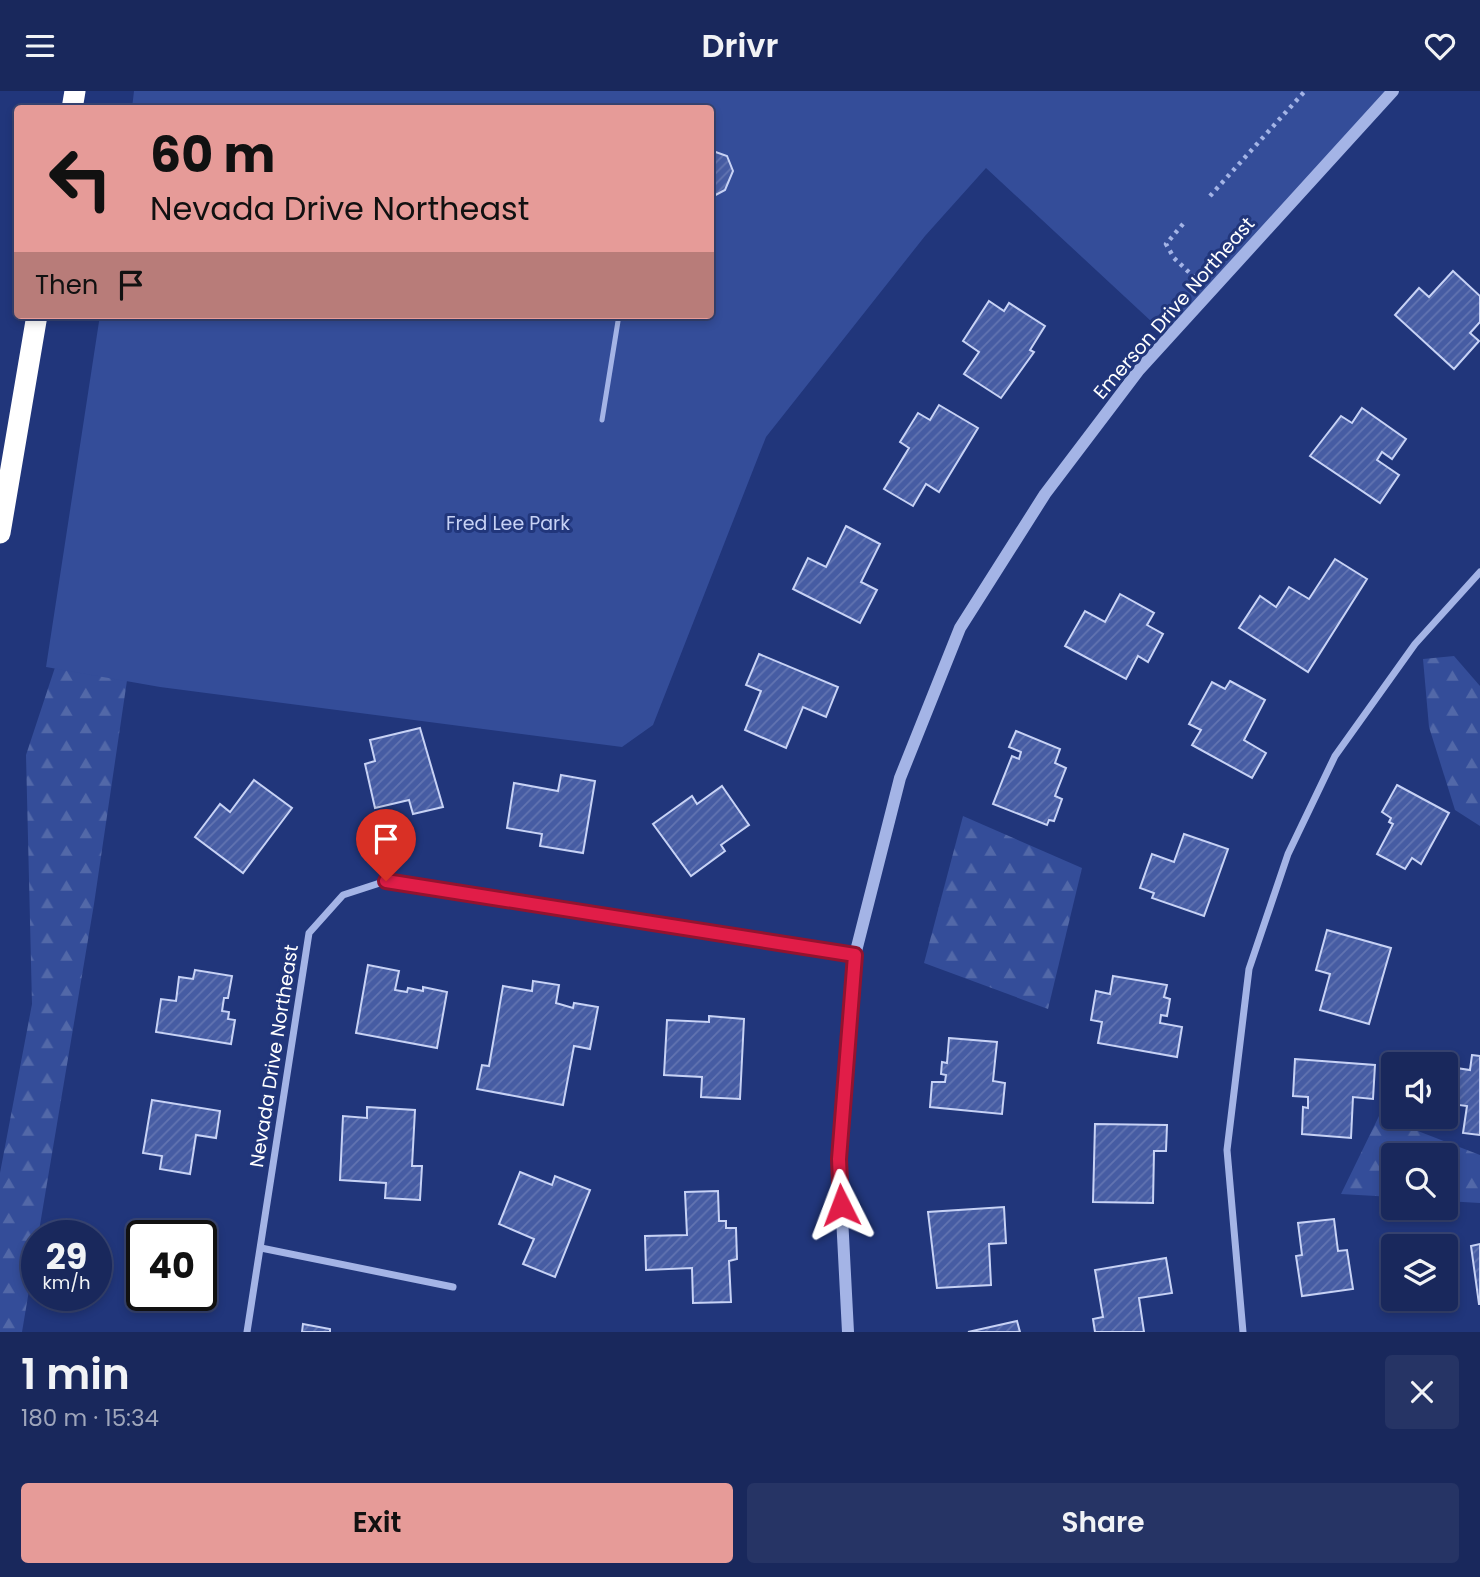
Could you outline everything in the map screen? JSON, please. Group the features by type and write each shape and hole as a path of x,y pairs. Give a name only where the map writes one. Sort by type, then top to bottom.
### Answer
{"highway":[{"path":"0,533 36,319"}],"street":[{"name":"Emerson Drive Northeast","path":"848,1332 839,1159 855,955 900,778 960,628 1045,494 1139,370 1393,91"},
{"path":"1243,1332 1227,1150 1249,969 1287,854 1335,756 1415,644 1480,572"},
{"name":"Nevada Drive Northeast","path":"247,1332 309,933 343,895 386,881 855,955"},
{"path":"261,1248 453,1287"}],"lane":[{"path":"602,421 619,319"}],"path":[{"path":"1210,196 1305,91"},
{"path":"1183,224 1166,244 1174,258 1200,282"}],"green space":[{"name":"Fred Lee Park","path":"134,91 1393,91 1166,335 986,168 925,236 766,437 653,725 622,747 160,687 46,667 99,319 714,319 714,105 132,105"},
{"path":"180,319 94,904 41,1220 21,1220 21,1311 26,1311 22,1332 0,1332 0,1173 32,1004 26,755 74,610"},
{"path":"1454,656 1480,686 1480,826 1455,810 1429,727 1423,659"},
{"path":"963,816 1082,868 1048,1009 924,963"},
{"path":"1379,1116 1381,1129 1413,1129 1449,1143 1381,1143 1381,1196 1341,1194"},
{"path":"1458,1147 1480,1155 1480,1203 1458,1202"}],"building":[{"path":"714,151 727,156 733,171 725,190 714,196"},
{"path":"1453,271 1480,296 1480,322 1470,333 1479,341 1454,369 1395,315 1419,288 1429,297"},
{"path":"989,301 1004,311 1009,303 1045,326 1030,350 1034,352 1001,398 964,374 979,352 963,341"},
{"path":"939,405 978,428 939,492 926,484 913,506 884,489 909,448 900,442 918,413 930,420"},
{"path":"1362,408 1406,439 1392,459 1382,452 1377,460 1399,475 1380,503 1310,456 1341,416 1352,423"},
{"path":"846,526 880,544 861,582 877,590 860,623 793,589 808,558 826,567"},
{"path":"1335,559 1367,579 1308,672 1239,628 1260,596 1276,607 1289,587 1309,599"},
{"path":"1120,594 1154,613 1147,625 1163,634 1148,662 1138,656 1126,679 1065,646 1085,611 1105,622"},
{"path":"759,654 838,687 826,717 803,707 786,748 745,730 761,691 746,685"},
{"path":"1230,681 1265,700 1244,740 1266,753 1252,778 1192,745 1201,730 1189,724 1212,682 1225,689"},
{"path":"420,728 443,807 413,814 409,800 375,808 365,764 375,761 370,740"},
{"path":"1016,731 1060,749 1055,763 1066,768 1055,796 1062,799 1054,821 1049,820 1047,825 993,804 1012,756 1019,759 1021,752 1009,747"},
{"path":"561,775 595,781 583,853 540,846 542,834 507,828 514,783 558,791"},
{"path":"254,780 292,808 243,873 195,837 220,804 230,812"},
{"path":"1397,785 1449,813 1421,864 1412,858 1405,869 1377,854 1393,824 1389,822 1391,818 1382,812"},
{"path":"722,786 749,825 721,845 725,851 691,876 653,824 692,796 697,804"},
{"path":"1184,834 1228,849 1204,916 1152,898 1154,893 1140,888 1152,854 1174,862"},
{"path":"1327,930 1391,948 1369,1024 1320,1010 1330,974 1316,970"},
{"path":"368,965 399,971 395,990 407,992 408,988 423,991 423,987 447,992 437,1048 356,1033"},
{"path":"195,970 232,976 228,998 224,998 222,1011 229,1012 228,1019 235,1020 231,1044 156,1032 161,999 176,1001 179,977 193,979"},
{"path":"1113,976 1167,985 1164,997 1170,999 1167,1016 1161,1015 1160,1023 1182,1027 1177,1057 1098,1043 1102,1022 1091,1020 1096,991 1110,994"},
{"path":"533,981 559,985 556,1003 573,1008 574,1003 598,1007 590,1049 574,1046 563,1105 477,1089 482,1065 489,1066 503,986 532,991"},
{"path":"709,1016 744,1019 740,1099 701,1097 702,1077 664,1075 667,1020 709,1022"},
{"path":"949,1038 997,1042 993,1081 1005,1083 1002,1114 930,1107 932,1082 945,1082 946,1075 941,1074 942,1062 947,1063"},
{"path":"1472,1055 1480,1056 1480,1135 1463,1133 1467,1106 1458,1105 1458,1068 1470,1070"},
{"path":"1295,1059 1375,1065 1373,1099 1353,1097 1351,1138 1302,1134 1303,1107 1308,1108 1308,1097 1293,1096"},
{"path":"152,1100 220,1111 216,1138 196,1135 190,1174 160,1169 162,1156 143,1153"},
{"path":"367,1107 415,1110 412,1166 422,1166 420,1200 385,1198 386,1183 340,1180 343,1116 367,1118"},
{"path":"1095,1124 1167,1125 1166,1151 1154,1151 1153,1203 1093,1202"},
{"path":"520,1172 552,1185 555,1176 590,1190 555,1277 523,1264 534,1239 499,1224"},
{"path":"718,1191 719,1221 726,1221 726,1228 736,1228 737,1259 729,1261 731,1302 693,1303 692,1268 646,1270 645,1236 687,1235 685,1192"},
{"path":"1004,1207 1006,1243 989,1244 991,1285 937,1288 928,1212"},
{"path":"1334,1219 1338,1251 1347,1250 1353,1289 1302,1296 1296,1256 1302,1255 1298,1223"},
{"path":"1480,1244 1480,1304 1479,1304 1471,1246"},
{"path":"1166,1258 1172,1293 1139,1298 1144,1332 1095,1332 1093,1319 1103,1317 1095,1270"},
{"path":"1017,1321 1020,1332 968,1332"},
{"path":"303,1324 330,1329 330,1332 302,1332"}],"route":[{"path":"386,881 855,955 839,1159 841,1205"}]}
